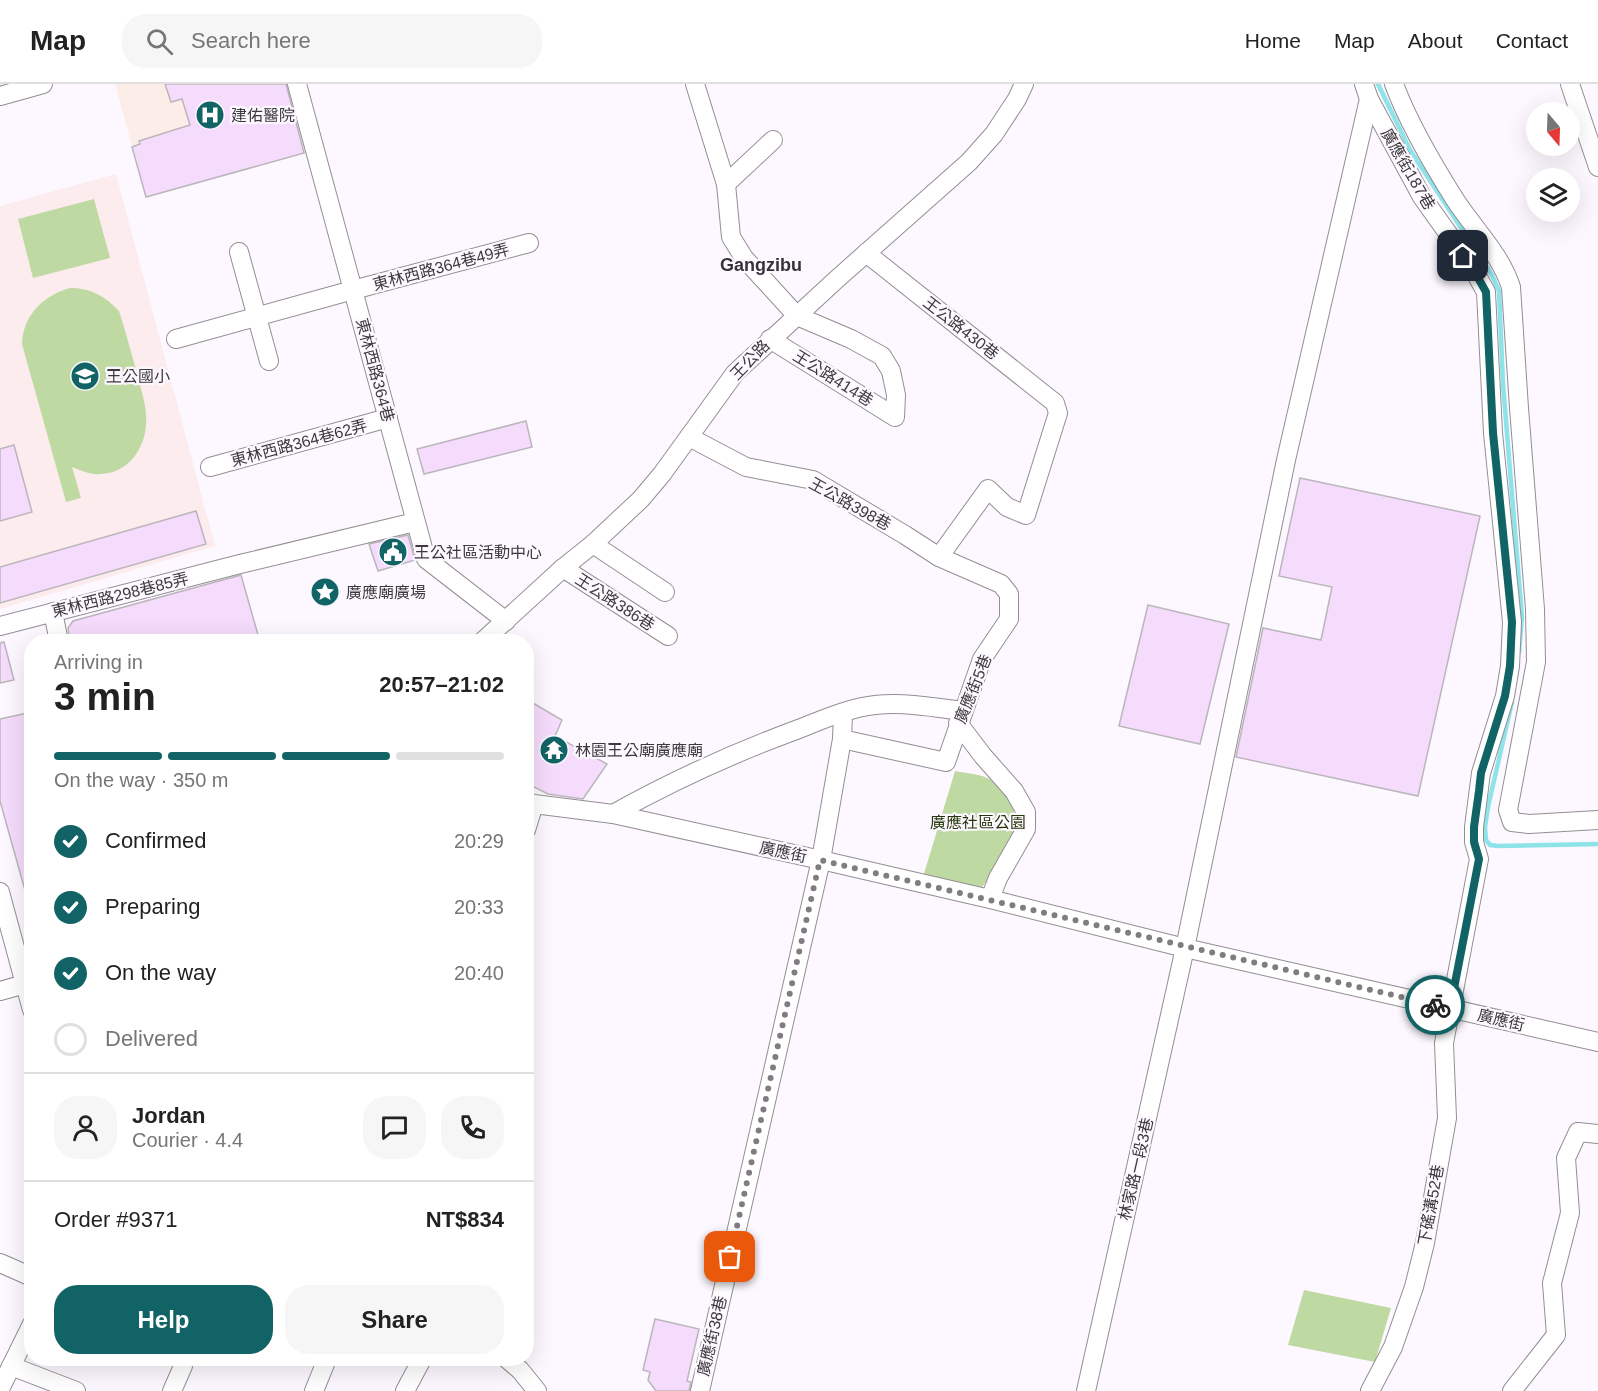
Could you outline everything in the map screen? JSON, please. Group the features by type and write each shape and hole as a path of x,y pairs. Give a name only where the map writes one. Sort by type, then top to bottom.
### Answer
{"street":[{"path":"0,96 43,84"},
{"name":"東林西路364巷","path":"297,84 426,559 506,621"},
{"path":"695,84 726,184 730,237 744,258 796,316"},
{"name":"王公路","path":"491,634 641,499 735,373 770,339 969,162 994,134 1024,84"},
{"path":"1394,84 1405,110 1454,198 1505,270 1511,287 1535,609 1536,662 1508,810 1512,822 1529,824 1598,820"},
{"path":"1570,84 1598,167"},
{"name":"林家路一段3巷","path":"1086,1391 1185,948 1286,460 1366,92"},
{"name":"廣應街187巷","path":"1366,92 1422,196 1472,267 1486,292 1493,433 1512,622 1510,666 1505,696 1481,773 1474,827 1474,842 1479,859 1450,1009"},
{"path":"726,184 773,140"},
{"name":"東林西路364巷49弄","path":"176,339 529,243"},
{"path":"239,252 269,361"},
{"name":"王公路430巷","path":"866,254 1055,403 1058,413 1026,515 1007,507 988,489 939,557"},
{"name":"王公路414巷","path":"770,339 895,417 896,395 891,371 882,356 851,339 796,316"},
{"name":"東林西路364巷62弄","path":"210,467 388,418"},
{"name":"王公路398巷","path":"689,437 746,467 813,480 939,557"},
{"name":"東林西路298巷85弄","path":"0,626 415,522"},
{"path":"593,544 665,592"},
{"name":"廣應街5巷","path":"842,739 946,762 982,659 1009,619 1011,605 1009,594 1001,584 939,557"},
{"name":"王公路386巷","path":"563,568 668,636"},
{"path":"53,612 57,634"},
{"path":"613,814 669,783 741,750 843,713 873,705 902,703 960,717 983,756 1014,791 1026,812 1026,829 998,878 990,899"},
{"name":"廣應街38巷","path":"700,1391 820,860 842,739 843,713"},
{"name":"廣應街","path":"534,804 613,814 820,860 990,899 1185,948 1598,1042"},
{"path":"0,892 24,970"},
{"path":"0,991 24,984"},
{"name":"下磘溝52巷","path":"1370,1391 1393,1347 1414,1287 1425,1243 1447,1118 1444,1043 1450,1009"},
{"path":"1512,1391 1556,1335 1552,1283 1570,1213 1566,1158 1578,1132 1598,1134"},
{"path":"0,1263 24,1274"},
{"path":"0,1389 24,1340"},
{"path":"11,1366 76,1391"},
{"path":"172,1391 183,1366"},
{"path":"315,1391 324,1366"},
{"path":"405,1391 418,1366"},
{"path":"515,1366 537,1391"}],"shaded area":[{"name":"建佑醫院","path":"115,84 288,84 307,153 146,197"},
{"name":"王公國小","path":"116,174 215,546 0,609 0,206"}],"green space":[{"path":"94,199 110,258 33,278 18,219"},
{"path":"70,288 85,289 97,294 119,311 144,399 146,426 140,447 127,465 106,474 94,474 72,467 81,498 66,502 22,344 26,324 37,308 52,296"},
{"name":"廣應社區公園","path":"955,771 978,775 998,785 1012,804 1016,820 1012,842 979,891 923,877"},
{"path":"1304,1290 1391,1308 1375,1362 1288,1345"}],"building":[{"name":"建佑醫院","path":"165,84 286,84 304,153 146,197 132,147 140,144 139,141 190,125 182,99 171,102"},
{"path":"526,421 532,447 424,474 417,449"},
{"path":"14,445 32,512 0,521 0,449"},
{"path":"1300,478 1480,516 1418,796 1236,757 1263,628 1321,640 1332,587 1279,576"},
{"path":"196,511 206,544 0,603 0,567"},
{"name":"王公社區活動中心","path":"408,535 415,560 378,571 369,544"},
{"path":"241,575 258,634 69,634 68,628 73,621"},
{"path":"1148,605 1229,624 1200,744 1119,726"},
{"path":"4,642 14,680 0,683 0,643"},
{"name":"林園王公廟廣應廟","path":"534,704 562,720 555,736 607,764 583,799 548,794 534,787"},
{"path":"24,714 24,887 0,801 0,719"},
{"path":"655,1319 699,1329 687,1381 691,1382 689,1391 656,1391 648,1380 650,1372 643,1370"}],"waterway":[{"path":"1378,84 1410,150 1492,275 1499,291 1503,384 1522,617 1519,652"},
{"path":"1512,702 1488,807 1486,840 1490,845 1498,846 1598,844"}],"way so far":[{"path":"730,1257 820,860 990,899 1185,948 1435,1005"}],"place":[{"name":"建佑醫院","path":"210,115"},
{"name":"王公國小","path":"85,376"},
{"name":"王公社區活動中心","path":"393,552"},
{"name":"廣應廟廣場","path":"325,592"},
{"name":"林園王公廟廣應廟","path":"554,750"}],"district":[{"name":"Gangzibu","path":"761,265"}],"route":[{"path":"1435,1005 1450,1009 1479,859 1474,842 1474,827 1481,773 1505,696 1510,666 1512,622 1493,433 1486,292 1463,256"}]}
